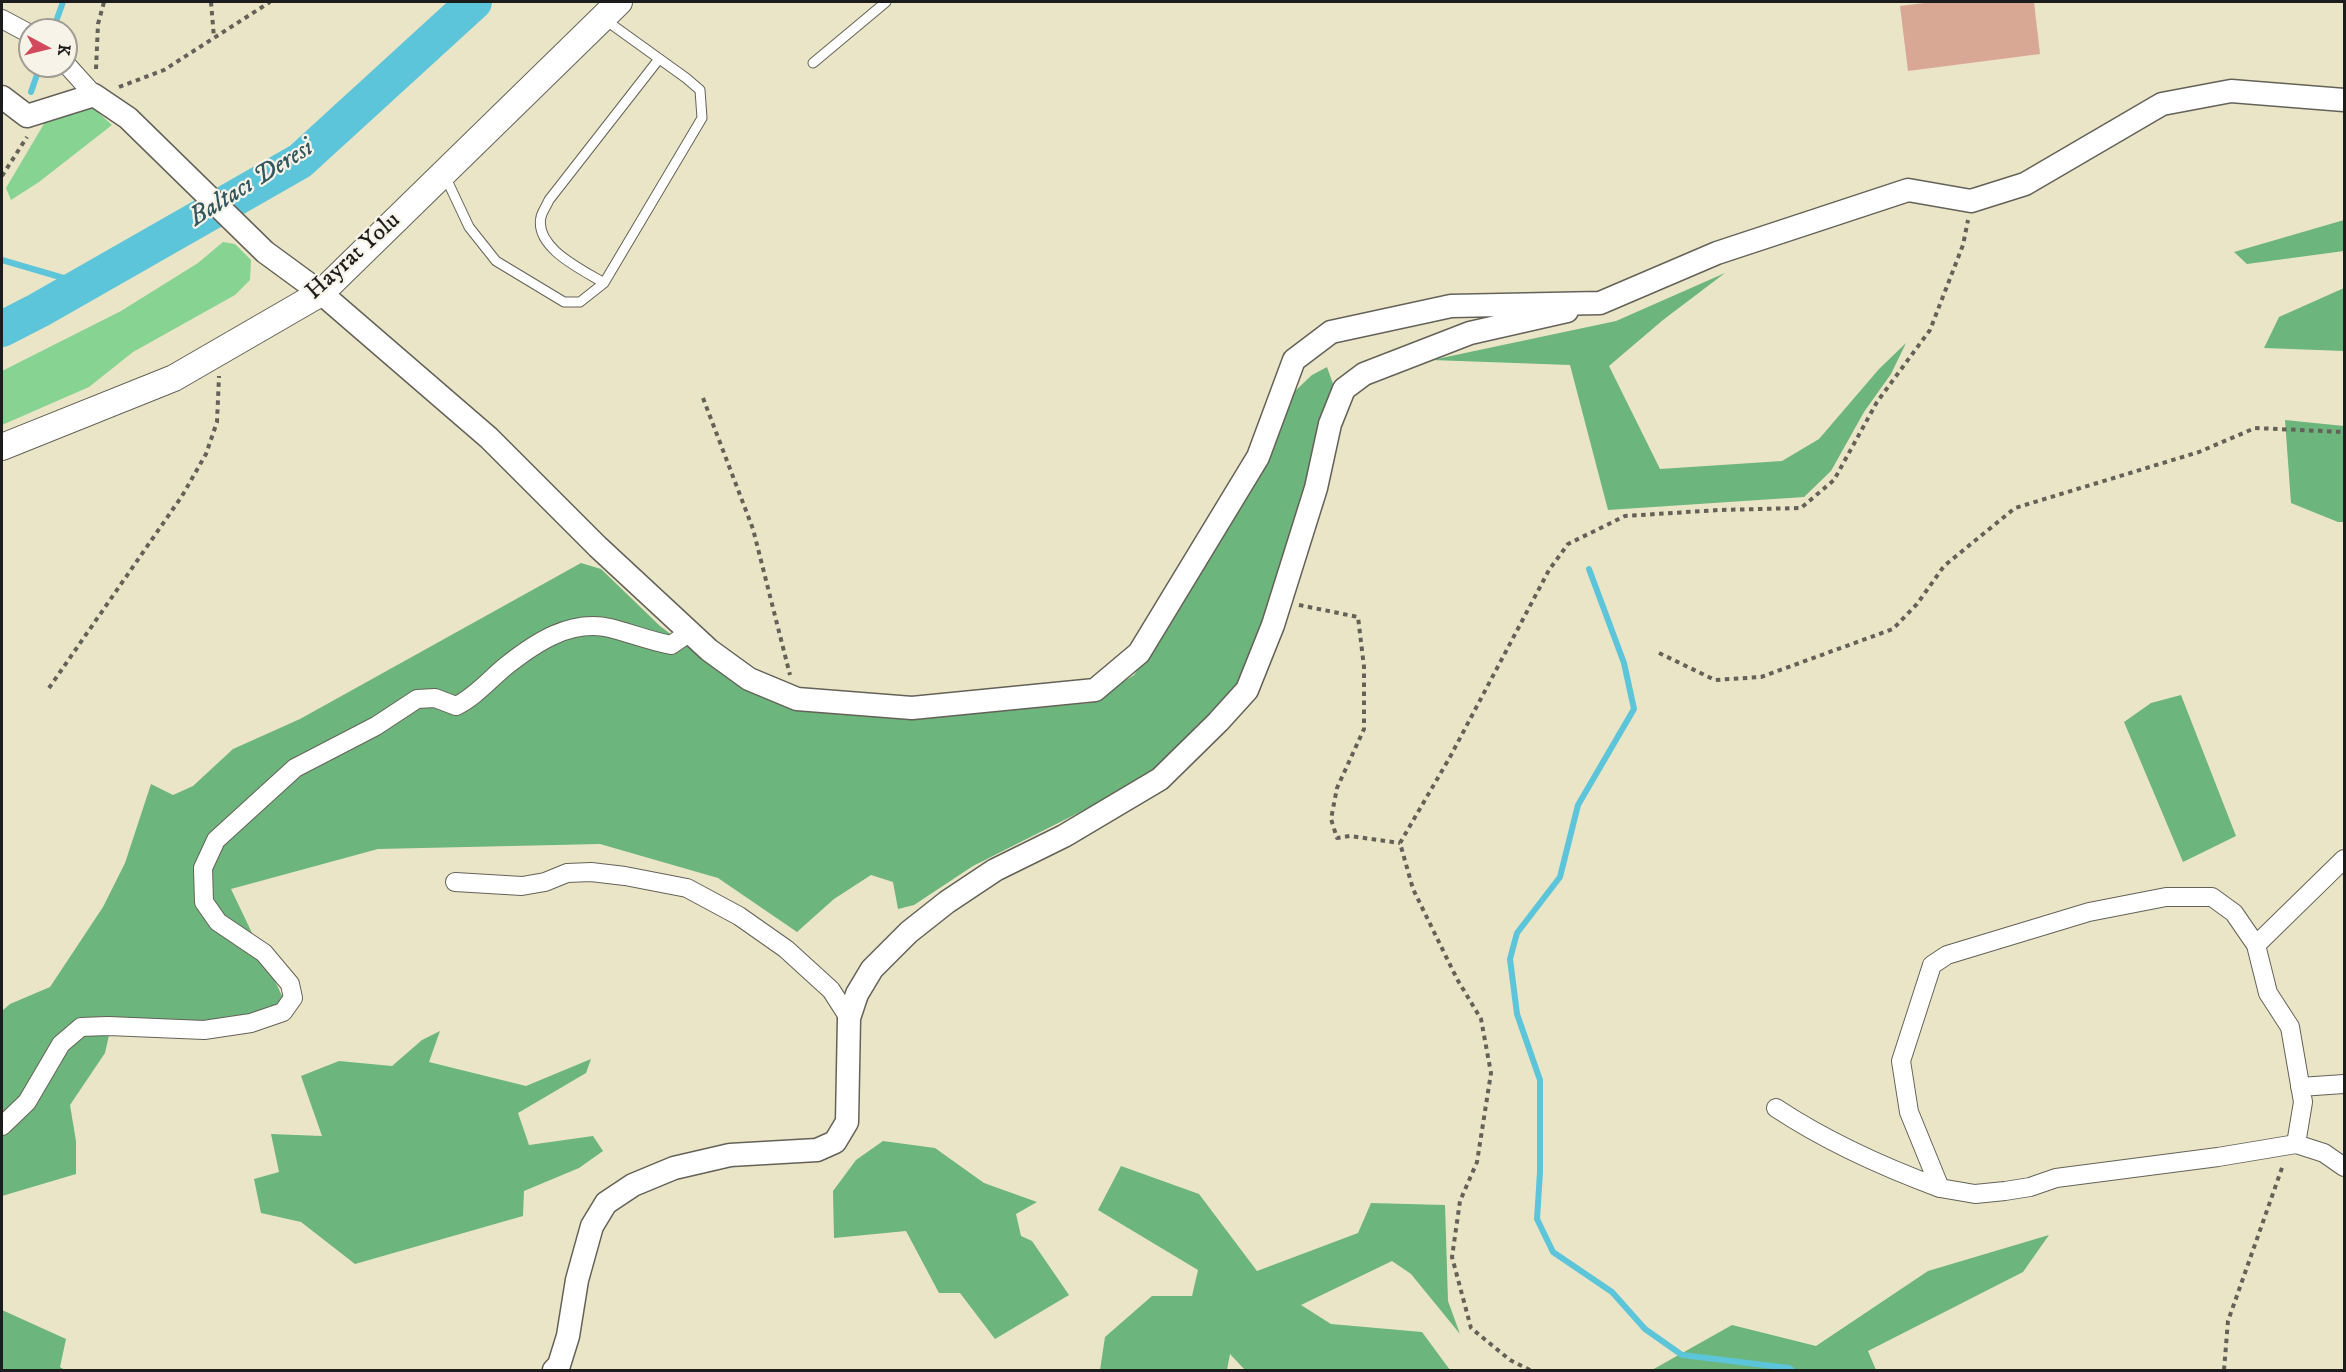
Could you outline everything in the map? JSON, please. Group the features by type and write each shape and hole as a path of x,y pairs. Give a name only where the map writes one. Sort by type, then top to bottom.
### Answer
{"main road":[{"name":"Hayrat Yolu","path":"2,447 174,378 321,293 611,10"}],"street":[{"path":"2,19 18,28"},
{"path":"78,77 94,95 128,118 266,252 321,293 489,438 598,547 709,650 749,679 796,699 912,708 1095,690 1138,653 1195,563 1258,457 1294,360 1331,332 1451,306 1600,303"},
{"path":"554,1371 559,1365 568,1336 576,1280 592,1226 606,1203 633,1185 674,1168 730,1155 817,1150 835,1142 846,1122 849,1018 857,994 872,969 909,932 947,902 995,870 1064,836 1160,778 1218,722 1246,690 1281,602 1316,488 1330,424 1344,389 1364,374 1470,333 1600,303 1717,253 1908,190 1971,201 2025,184 2162,104 2231,91 2344,99"},
{"path":"2,97 27,116 94,95"},
{"path":"2,1126 27,1102 61,1044 81,1027 204,1030 251,1023 283,1012 293,998 290,984 264,953 218,922 204,902 203,868 216,840 295,768 376,726 417,699 435,698 456,706 467,701 489,679 533,646 571,627 607,627 671,645 690,632"},
{"path":"2256,945 2298,901 2344,859"},
{"path":"455,882 522,886 545,882 567,873 591,872 626,876 687,888 740,916 786,949 831,990 849,1018"},
{"path":"1940,1188 1909,1112 1901,1061 1932,965 1947,956 2089,912 2166,897 2212,897 2234,913 2256,945 2268,993 2290,1027 2303,1102 2296,1144"},
{"path":"2300,1087 2344,1084"},
{"path":"1776,1108 1812,1130 1902,1173 1940,1188 1975,1194 2030,1187 2056,1178 2296,1144 2325,1153 2344,1167"}],"lane":[{"path":"813,63 886,2"},
{"path":"444,173 469,227 496,261 564,302 580,302 604,283 702,118 700,90 659,58 611,10"},
{"path":"604,283 562,257 544,240 540,219 549,200 659,58"}],"path":[{"path":"104,2 98,24 94,95 164,70 270,2"},
{"path":"211,2 214,38"},
{"path":"2,176 44,111"},
{"path":"1530,1371 1510,1360 1471,1328 1452,1257 1460,1201 1477,1162 1491,1073 1480,1019 1457,979 1413,889 1400,843 1450,757 1549,570 1568,544 1625,516 1801,508 1834,480 1877,402 1930,330 1963,246 1971,201"},
{"path":"49,688 182,496 206,454 216,422 220,351"},
{"path":"703,399 753,529 796,699"},
{"path":"1659,653 1715,680 1761,677 1893,629 1917,604 1944,566 2015,508 2199,452 2255,428 2344,432"},
{"path":"1281,602 1358,617 1364,667 1364,729 1337,788 1331,819 1337,838 1350,836 1400,843"},
{"path":"2224,1371 2228,1321 2238,1288 2284,1161 2296,1144"}],"green space":[{"path":"91,106 112,125 39,182 11,200 6,188 48,117"},
{"path":"2344,220 2344,251 2247,264 2234,252"},
{"path":"223,242 235,244 251,260 250,280 235,295 133,352 89,387 2,425 2,371 121,311 198,263"},
{"path":"1725,273 1663,320 1609,366 1660,469 1782,461 1819,439 1879,369 1906,343 1891,374 1864,412 1831,471 1804,497 1608,510 1570,365 1432,360 1616,321"},
{"path":"2344,288 2344,351 2264,348 2279,317"},
{"path":"1327,367 1333,384 1309,481 1268,619 1241,684 1165,763 1096,804 973,866 914,905 898,909 893,882 871,875 834,899 797,932 718,878 600,844 378,849 231,889 284,1000 261,1014 200,1022 113,1017 105,1053 70,1105 76,1141 76,1174 2,1196 2,1011 10,1004 50,987 103,907 125,863 151,784 173,795 193,786 233,749 300,719 581,563 601,569 660,626 740,686 910,718 1090,703 1134,675 1257,476 1295,391 1312,375"},
{"path":"2285,420 2344,426 2344,522 2338,522 2291,503"},
{"path":"2181,695 2236,836 2183,862 2124,722 2151,703"},
{"path":"440,1031 429,1062 526,1086 591,1059 586,1073 518,1113 529,1145 593,1136 603,1151 579,1168 524,1191 523,1216 355,1264 301,1222 261,1213 254,1179 279,1172 271,1134 322,1136 301,1076 339,1061 392,1066 422,1040"},
{"path":"883,1141 935,1148 984,1183 1037,1202 1016,1214 1021,1236 1032,1241 1069,1295 995,1339 960,1293 939,1293 906,1231 834,1238 833,1191 856,1160"},
{"path":"1121,1166 1199,1194 1257,1271 1358,1233 1371,1203 1445,1205 1448,1301 1460,1334 1411,1274 1392,1261 1301,1305 1331,1324 1422,1332 1450,1370 1245,1370 1230,1354 1227,1370 1100,1370 1105,1337 1152,1296 1192,1296 1198,1270 1098,1210"},
{"path":"2049,1235 2023,1272 1868,1351 1876,1370 1652,1370 1732,1325 1816,1346 1928,1271"},
{"path":"2,1310 66,1339 60,1367 65,1370 2,1370"}],"building":[{"path":"1933,2 2034,2 2040,54 1908,71 1900,6"}],"waterway":[{"path":"57,18 63,2"},
{"name":"Baltacı Deresi","path":"2,329 300,161 474,2"},
{"path":"31,92 36,78"},
{"path":"2,260 84,284"},
{"path":"1589,569 1624,663 1634,709 1578,805 1560,877 1517,933 1510,959 1517,1014 1540,1080 1540,1172 1537,1219 1553,1252 1612,1292 1645,1329 1682,1355 1792,1370"}]}
